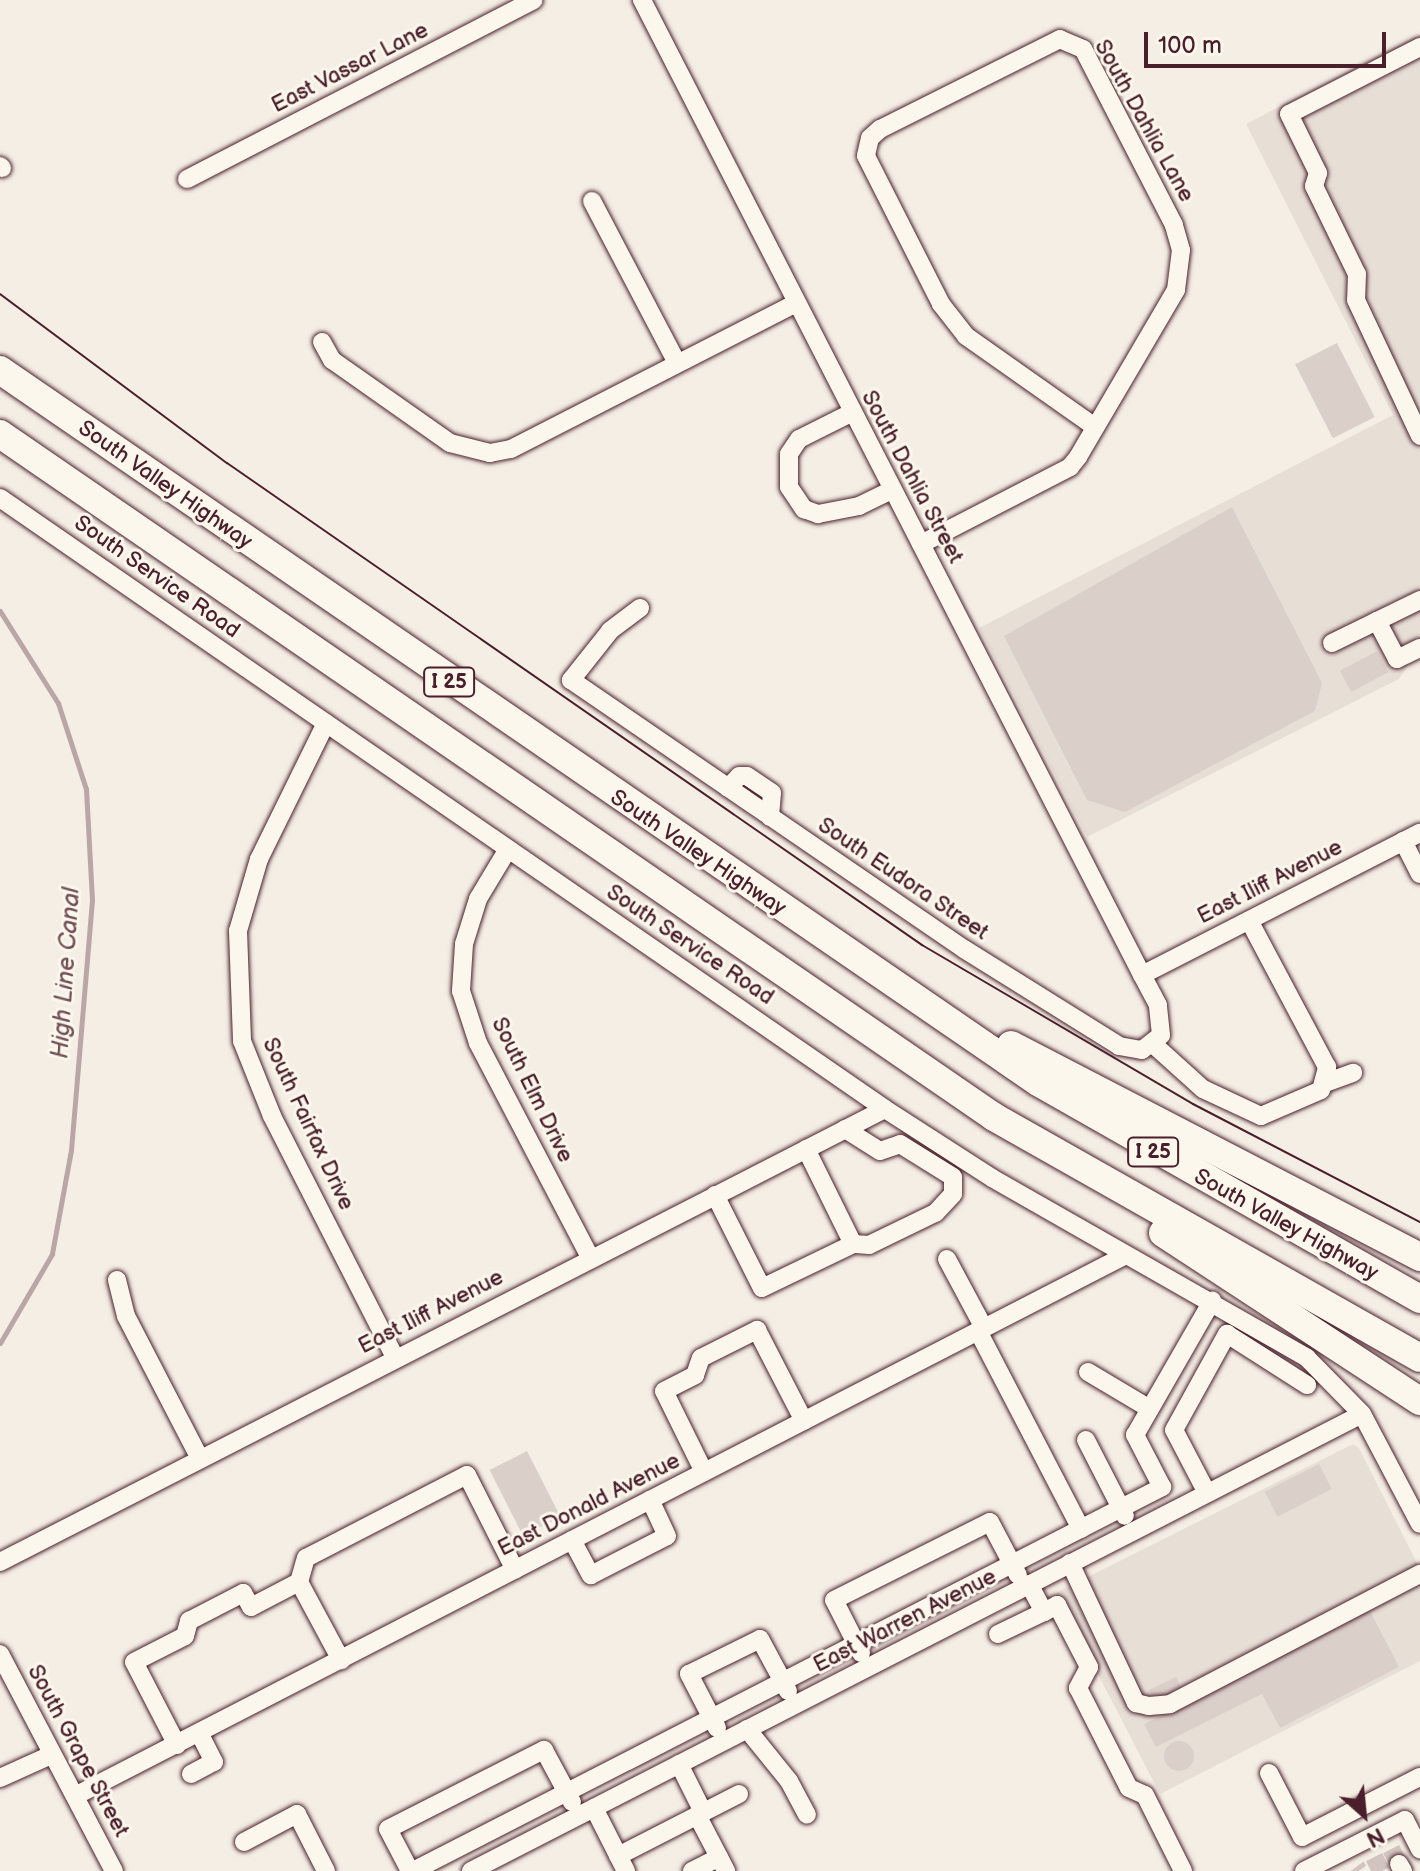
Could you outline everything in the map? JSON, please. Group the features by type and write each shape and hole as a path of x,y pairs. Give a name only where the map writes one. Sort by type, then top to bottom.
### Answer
{"highway":[{"name":"South Valley Highway","path":"1,371 896,988 1113,1129 1420,1299"},
{"name":"I 25","path":"0,434 994,1117 1420,1358"},
{"path":"896,988 1420,1257"},
{"path":"994,1117 1420,1401"}],"street":[{"name":"East Vassar Lane","path":"187,179 534,0"},
{"name":"South Dahlia Street","path":"642,0 851,413 1142,975"},
{"name":"South Dahlia Lane","path":"921,544 1062,474 1095,427 1176,290 1181,250 1174,225 1083,49 1060,39 880,129 870,138 866,156 941,304 966,336 1095,427"},
{"path":"1420,47 1289,114 1318,173 1314,186 1357,274 1356,300 1368,330 1420,436"},
{"path":"592,201 677,363"},
{"path":"322,342 332,360 363,383 450,443 476,452 511,449 796,303"},
{"path":"851,413 799,439 789,454 789,487 804,509 818,514 859,506 892,490"},
{"name":"South Service Road","path":"0,498 885,1109 1126,1255 1212,1301 1307,1358 1362,1414"},
{"path":"1332,643 1420,600"},
{"name":"South Eudora Street","path":"640,608 610,631 571,680 964,949 1119,1046 1130,1051 1153,1044"},
{"path":"1377,621 1397,659 1420,648"},
{"name":"South Fairfax Drive","path":"326,723 259,859 238,931 242,1041 272,1116 395,1357"},
{"path":"1412,837 1420,874"},
{"name":"East Iliff Avenue","path":"1142,975 1412,837"},
{"name":"South Elm Drive","path":"508,849 473,914 464,944 461,991 478,1043 590,1257"},
{"path":"1249,920 1327,1067 1325,1083"},
{"path":"1142,975 1163,1024 1153,1044 1203,1089 1261,1116 1294,1105 1325,1083 1353,1073"},
{"name":"East Iliff Avenue","path":"0,1562 199,1457 885,1109"},
{"path":"845,1129 880,1151 900,1144 953,1177"},
{"path":"806,1149 853,1244"},
{"path":"715,1195 762,1288 853,1244 869,1245 935,1213 953,1194 953,1177 965,1160"},
{"name":"East Donald Avenue","path":"75,1796 1126,1255"},
{"path":"947,1259 1077,1531 1078,1559 1136,1703 1149,1706 1170,1704 1420,1574"},
{"path":"117,1280 126,1316 199,1457"},
{"path":"1171,1511 1135,1435 1212,1301"},
{"path":"1207,1493 1174,1430 1240,1317"},
{"path":"704,1472 664,1391 695,1375 701,1358 757,1330 804,1421"},
{"path":"1230,1336 1301,1381 1307,1358"},
{"path":"1088,1372 1150,1409"},
{"path":"1362,1414 1420,1524"},
{"name":"East Warren Avenue","path":"471,1871 1362,1414"},
{"path":"1086,1440 1133,1531"},
{"path":"341,1660 299,1582 306,1558 467,1475 515,1570"},
{"path":"739,1794 700,1814 622,1864 586,1812 567,1792 544,1750 388,1829 411,1871 567,1792 783,1682 1160,1488"},
{"path":"572,1540 591,1575 667,1536 650,1500"},
{"path":"868,1667 834,1600 990,1522 1012,1564 1044,1612"},
{"path":"177,1745 134,1662 185,1636 189,1621 243,1593 251,1607 299,1582"},
{"path":"998,1634 1057,1605 1089,1667 1078,1688 1129,1788 1145,1795 1183,1871"},
{"path":"724,1741 689,1674 760,1639 794,1705"},
{"name":"South Grape Street","path":"0,1654 114,1871"},
{"path":"747,1729 789,1781 807,1815"},
{"path":"191,1774 214,1762 199,1733"},
{"path":"0,1778 51,1755"},
{"path":"679,1764 723,1864 692,1871"},
{"path":"1269,1773 1302,1837 1420,1777"},
{"path":"244,1842 297,1814 326,1871"},
{"path":"1325,1864 1413,1816 1420,1849"},
{"path":"1382,1831 1398,1861"},
{"path":"1365,1840 1374,1857"},
{"path":"1325,1864 1356,1867"}],"shaded area":[{"path":"1420,34 1420,646 1399,679 1087,837 979,628 1393,415 1246,124"},
{"path":"1337,343 1375,417 1333,438 1295,364"},
{"path":"1232,507 1322,683 1315,711 1125,812 1087,800 1004,636"},
{"path":"1377,651 1388,672 1351,692 1340,671"},
{"path":"1353,1444 1359,1448 1420,1569 1420,1661 1160,1794 1056,1593"},
{"path":"527,1451 561,1517 523,1536 490,1470"},
{"path":"1319,1464 1332,1489 1277,1517 1265,1492"},
{"path":"1369,1609 1399,1667 1280,1728 1262,1694 1156,1747 1144,1724 1162,1715 1149,1690 1176,1677 1188,1701"},
{"path":"1179,1741 1189,1746 1194,1756 1189,1766 1179,1771 1169,1766 1164,1756 1169,1746"}],"waterway":[{"name":"High Line Canal","path":"0,611 58,703 86,789 92,900 71,1150 52,1254 0,1343"}],"tunnel":[{"path":"1391,1849 1399,1864"},
{"path":"1374,1857 1381,1871"},
{"path":"1356,1867 1359,1871"}],"tram line":[{"path":"0,294 227,463 922,945 1193,1104 1420,1222"}]}
